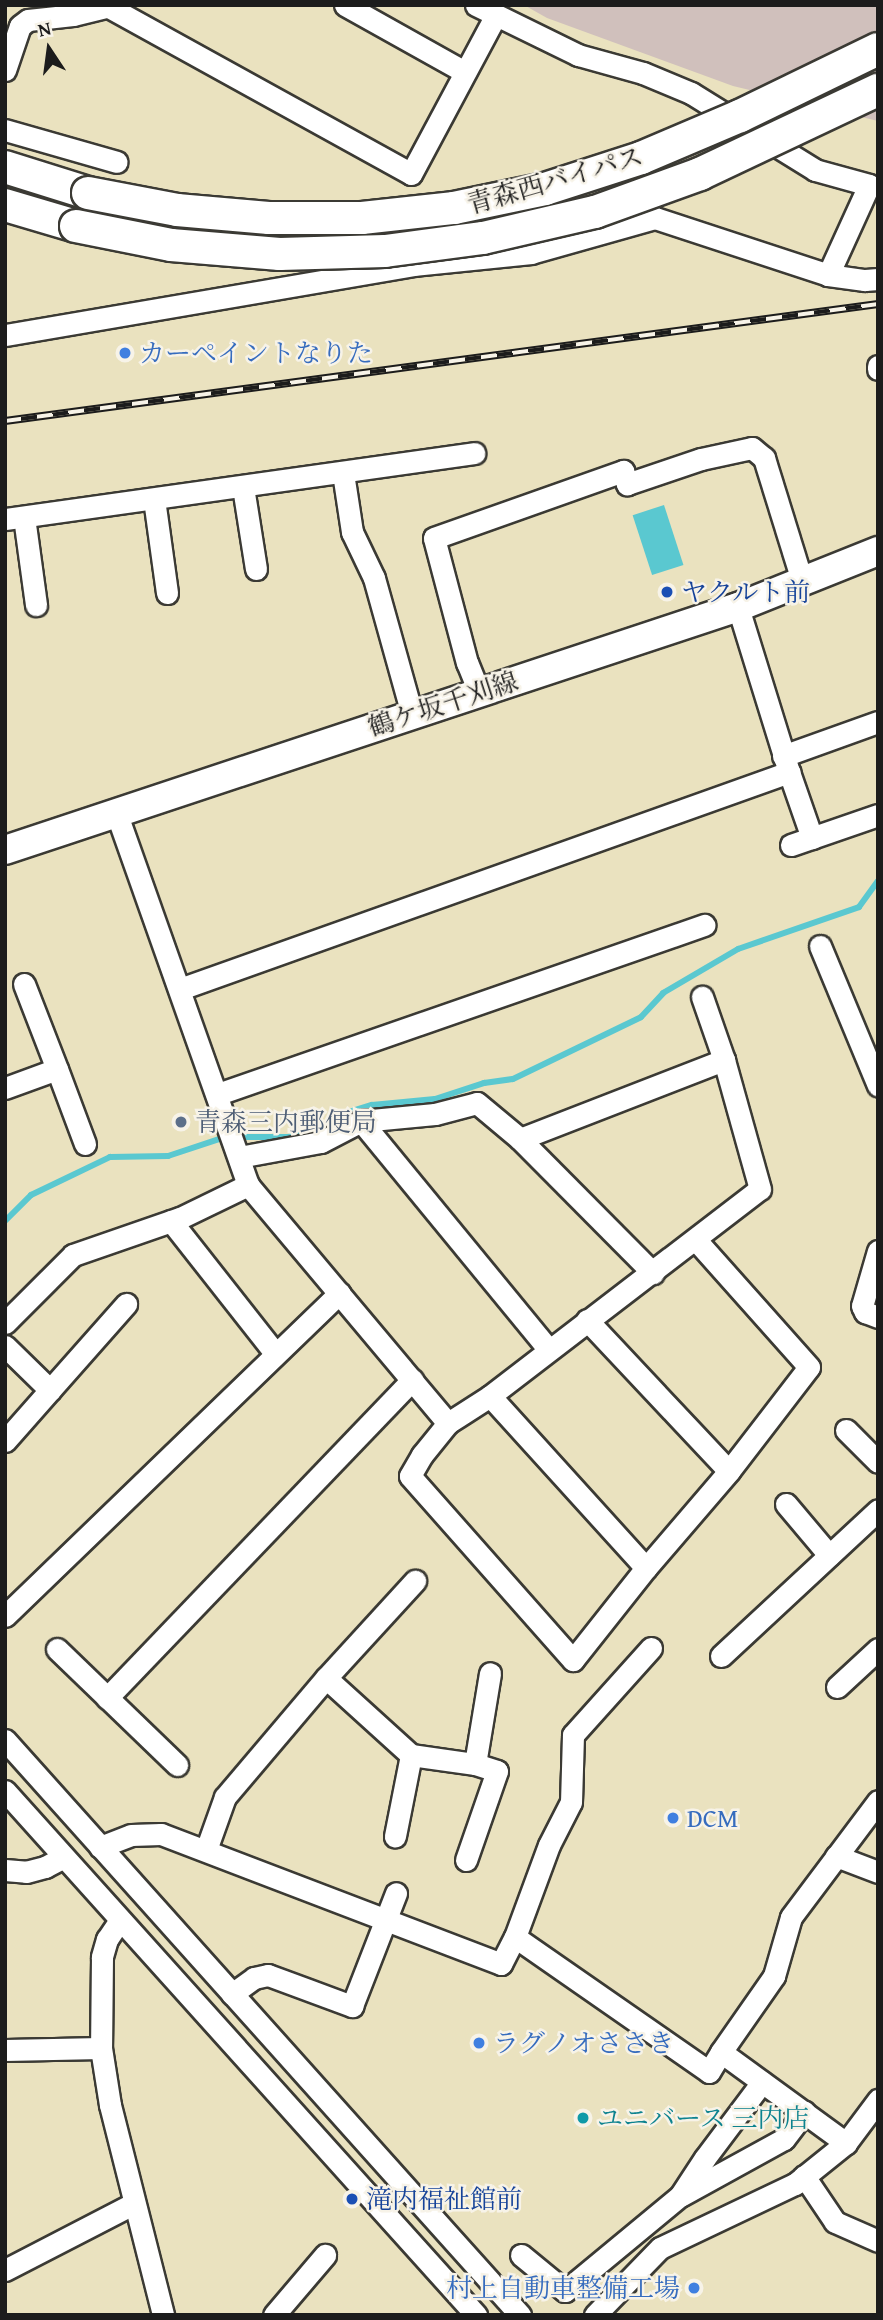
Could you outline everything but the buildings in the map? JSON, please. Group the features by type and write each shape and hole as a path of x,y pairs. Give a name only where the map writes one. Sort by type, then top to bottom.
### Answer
{"highway":[{"name":"青森西バイパス","path":"5,167 88,193 177,211 269,218 362,218 454,208 545,189 641,158 740,116 878,49"},
{"name":"青森西バイパス","path":"5,205 75,226 171,245 280,254 385,251 482,238 595,212 700,174 878,90"}],"main road":[{"name":"鶴ケ坂千刈線","path":"5,850 737,607 878,551"}],"street":[{"path":"345,5 465,72"},
{"path":"476,5 578,55 643,72 691,93 815,170 869,185 828,275"},
{"path":"5,70 20,26 29,20 111,6 411,174 496,15"},
{"path":"5,130 117,162"},
{"path":"5,335 413,265 531,253 656,218 828,275 878,279"},
{"path":"479,692 467,663 434,538 623,471 627,484 701,459 752,448 764,458 802,581"},
{"path":"36,605 14,518 474,453"},
{"path":"343,473 352,533 374,578 412,714"},
{"path":"243,487 256,569"},
{"path":"154,499 167,593"},
{"path":"737,607 812,838"},
{"path":"180,989 786,764 878,722"},
{"path":"116,812 248,1185 448,1423"},
{"path":"791,845 878,815"},
{"path":"218,1094 704,925"},
{"path":"820,946 878,1085"},
{"path":"24,984 85,1144"},
{"path":"695,1239 809,1367 729,1471 646,1568 573,1660 410,1476 422,1455 448,1423 490,1396 760,1189 724,1060 702,997"},
{"path":"520,1139 724,1060"},
{"path":"5,1088 57,1069"},
{"path":"234,1144 321,1142 361,1121 435,1114 477,1103 520,1139 653,1273"},
{"path":"361,1121 549,1350"},
{"path":"5,1323 73,1255 172,1221 248,1185"},
{"path":"172,1221 275,1353"},
{"path":"878,1251 862,1306 865,1312 878,1317"},
{"path":"5,1616 340,1293"},
{"path":"5,1441 126,1304"},
{"path":"587,1320 729,1471"},
{"path":"5,1346 50,1390"},
{"path":"107,1698 412,1380"},
{"path":"490,1396 646,1568"},
{"path":"846,1430 878,1462"},
{"path":"786,1504 829,1555"},
{"path":"721,1656 878,1510"},
{"path":"206,1850 225,1797 326,1678 415,1581"},
{"path":"100,1846 131,1835 152,1833 206,1850 501,1964 515,1937 549,1845 571,1802 573,1735 650,1648"},
{"path":"57,1649 177,1765"},
{"path":"837,1688 878,1649"},
{"path":"475,1764 490,1673"},
{"path":"326,1678 411,1755 475,1764 497,1771 466,1860"},
{"path":"5,1740 520,2315"},
{"path":"395,1836 411,1755"},
{"path":"5,1791 476,2315"},
{"path":"515,1937 709,2072 774,1976 791,1917 878,1801"},
{"path":"836,1856 878,1872"},
{"path":"5,1870 26,1872 46,1867 64,1857"},
{"path":"232,1994 254,1978 268,1975 352,2006 396,1893"},
{"path":"121,1920 107,1939 102,1957 101,2048 110,2105 163,2315"},
{"path":"5,2050 101,2048"},
{"path":"721,2052 846,2143"},
{"path":"680,2196 762,2082"},
{"path":"595,2315 660,2248 730,2217 794,2184 846,2143 878,2100"},
{"path":"521,2255 565,2291 680,2196 785,2139 804,2112"},
{"path":"804,2176 835,2222 878,2241"},
{"path":"5,2270 133,2204"},
{"path":"274,2315 325,2255"}],"shaded area":[{"path":"524,5 878,5 878,121 733,86 547,18"}],"water":[{"path":"664,505 683,565 652,575 633,515"}],"waterway":[{"path":"236,1137 288,1137 311,1133 342,1114 372,1105 435,1099 484,1083 513,1079 641,1017 663,993 738,949 859,907 878,881"},
{"path":"5,1221 31,1195 110,1157 168,1156 225,1137"}],"railway":[{"path":"5,421 878,304"}],"place":[{"name":"カーペイントなりた","path":"125,353"},
{"name":"ヤクルト前","path":"667,592"},
{"name":"青森三内郵便局","path":"181,1122"},
{"name":"DCM","path":"673,1818"},
{"name":"ラグノオささき","path":"479,2043"},
{"name":"ユニバース 三内店","path":"583,2118"},
{"name":"滝内福祉館前","path":"352,2199"},
{"name":"村上自動車整備工場","path":"694,2288"}]}
